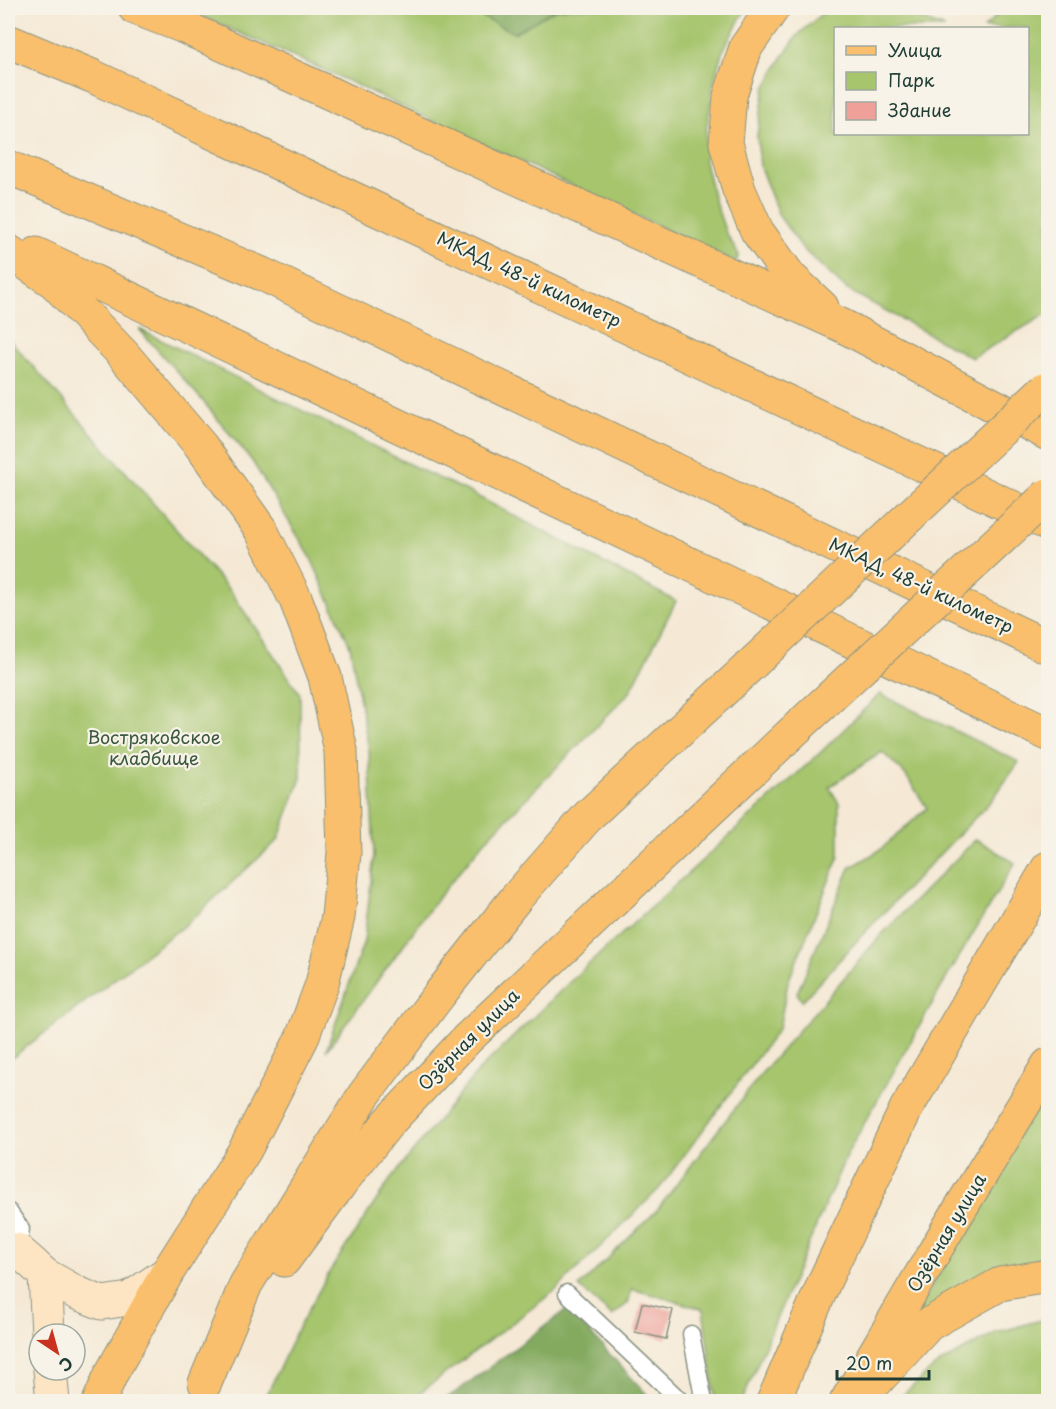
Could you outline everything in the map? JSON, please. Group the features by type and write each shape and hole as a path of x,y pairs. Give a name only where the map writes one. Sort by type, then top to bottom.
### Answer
{"main road":[{"path":"135,8 204,36 843,326 1048,434"},
{"path":"773,8 746,47 730,96 726,142 739,190 757,231 790,277 843,326"},
{"name":"МКАД, 48-й километр","path":"8,41 92,76 1048,524"},
{"name":"МКАД, 48-й километр","path":"8,166 262,274 1048,647"},
{"path":"8,240 1048,734"},
{"path":"8,251 54,282 123,354 201,446 261,530 296,600 325,677 341,751 344,853 338,917 322,984 302,1038 245,1150 167,1273 111,1374 99,1401"},
{"path":"201,1392 246,1284 364,1095 517,897 589,815 1047,387"},
{"name":"Озёрная улица","path":"201,1392 261,1293 297,1241 388,1123 467,1039 1048,495"},
{"path":"773,1401 826,1278 906,1109 1048,868"},
{"name":"Озёрная улица","path":"846,1401 1048,1065"},
{"path":"857,1401 929,1324 1000,1284 1048,1276"}],"street":[{"path":"12,1250 31,1262 45,1275 77,1293 102,1303 129,1299 167,1273"},
{"path":"45,1275 47,1322"},
{"path":"51,1382 53,1401"}],"lane":[{"path":"8,1212 21,1229 12,1250"},
{"path":"567,1293 682,1401"},
{"path":"691,1334 704,1401"}],"green space":[{"path":"183,8 465,8 514,33 556,9 748,8 722,53 714,80 706,132 705,161 713,196 726,233 739,255 736,262 324,70"},
{"path":"465,8 571,8 556,9 514,33"},
{"path":"828,8 893,8 942,27 834,27 834,135 1029,135 1029,27 985,27 1004,8 1048,8 1048,313 972,358 846,289 803,249 779,216 760,167 757,135 765,88 797,36"},
{"path":"139,329 465,490 676,601 630,692 483,843 437,899 326,1051 364,941 374,855 369,750 350,646 310,556 252,461"},
{"name":"Востряковское кладбище","path":"8,338 231,592 300,694 301,778 278,840 190,921 8,1061"},
{"path":"880,694 1019,762 992,800 802,1001 797,993 850,868 880,850 927,808 905,774 882,752 829,787 839,803 839,856 788,982 779,1028 659,1189 556,1290 409,1401 264,1401 296,1332 330,1271 390,1180 478,1071 580,972 822,751"},
{"path":"976,839 1015,863 847,1154 742,1401 715,1401 703,1309 632,1289 628,1303 612,1316 579,1287 657,1210 761,1074 882,934"},
{"path":"1039,1097 1043,1127 1048,1142 1048,1270 913,1319"},
{"path":"568,1309 653,1401 442,1401 460,1389"},
{"path":"1048,1318 1048,1401 896,1401 935,1366 995,1333"}],"building":[{"path":"642,1303 673,1310 666,1339 635,1332"}]}
